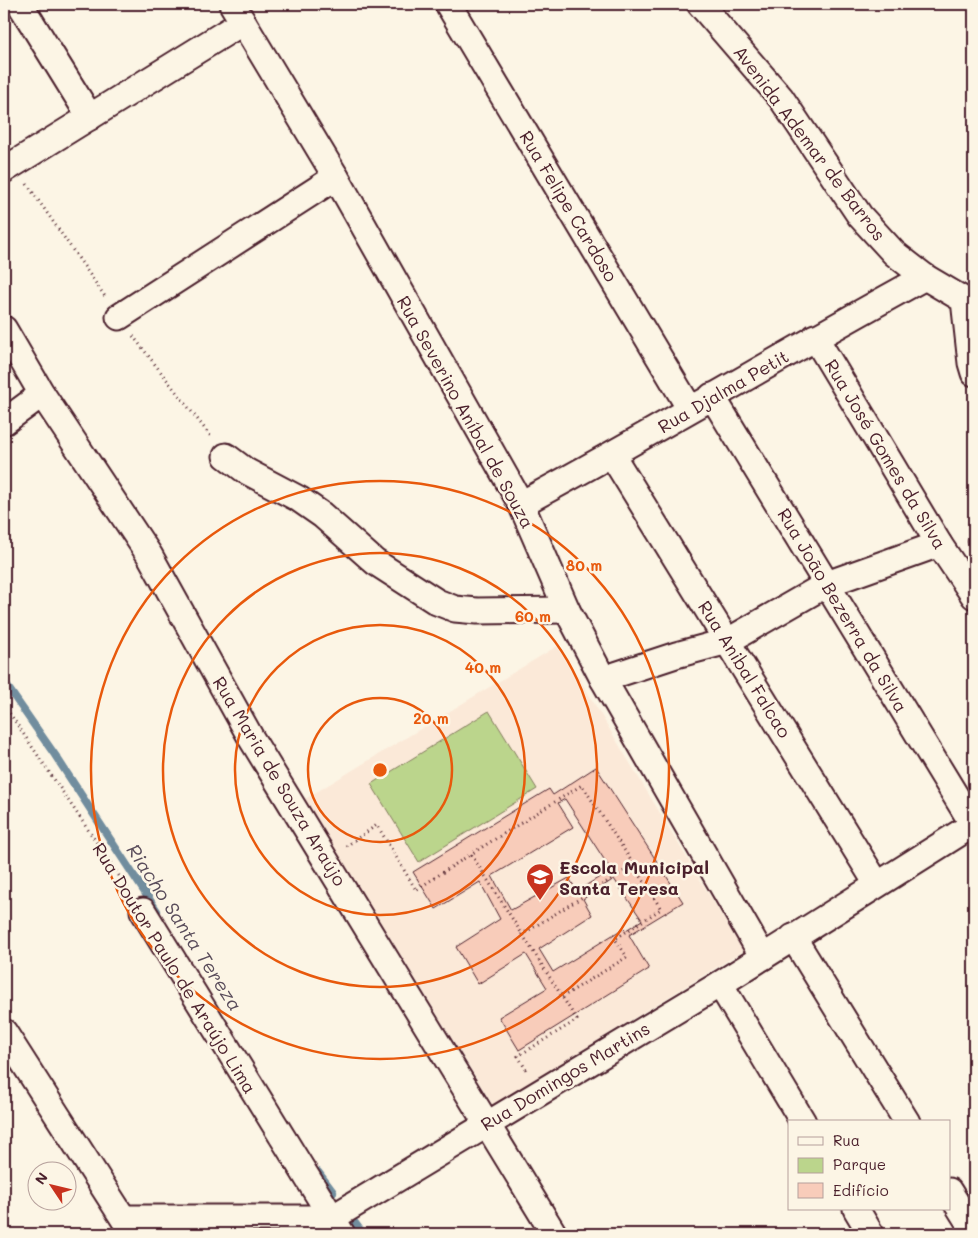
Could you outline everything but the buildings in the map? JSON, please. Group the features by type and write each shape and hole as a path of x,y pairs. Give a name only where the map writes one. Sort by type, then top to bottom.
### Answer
{"street":[{"path":"20,4 90,117"},
{"name":"Rua Felipe Cardoso","path":"448,4 690,409"},
{"name":"Avenida Ademar de Barros","path":"700,4 781,98 860,216 894,253 925,277 969,301 971,363 974,373"},
{"path":"4,170 90,117 237,13"},
{"name":"Rua Severino Aníbal de Souza","path":"237,13 336,177 520,504 567,610 603,679 763,957"},
{"path":"119,317 336,177"},
{"name":"Rua Djalma Petit","path":"520,504 612,456 815,337 925,277"},
{"name":"Rua Maria de Souza Araújo","path":"4,329 42,394 150,556 251,738 554,1234"},
{"name":"Rua José Gomes da Silva","path":"815,337 939,544 974,596"},
{"path":"4,422 42,394"},
{"name":"Rua João Bezerra da Silva","path":"712,396 974,825"},
{"path":"226,456 246,471 299,499 322,515 375,562 437,602 455,609 477,611 567,610"},
{"name":"Rua Anibal Falcao","path":"612,456 877,884"},
{"path":"603,679 728,641 827,584 939,544"},
{"name":"Rua Domingos Martins","path":"337,1226 487,1123 720,984 974,825"},
{"name":"Rua Doutor Paulo de Araújo Lima","path":"143,911 337,1226"},
{"path":"793,937 906,1120"},
{"path":"720,984 802,1120"},
{"path":"7,1044 129,1226 337,1226"},
{"path":"950,1193 974,1232"},
{"path":"857,1210 871,1234"}],"path":[{"name":"Rua Doutor Paulo de Araújo Lima","path":"4,704 143,911"},
{"path":"326,859 377,826 416,890 470,854 582,785 661,909 615,939 627,957 562,997"},
{"path":"470,854 577,1020 518,1056 539,1091"},
{"path":"521,935 634,866"}],"shaded area":[{"name":"Escola Municipal Santa Teresa","path":"559,645 743,951 493,1105 305,799"}],"green space":[{"path":"489,711 537,789 419,862 371,784"}],"waterway":[{"name":"Riacho Santa Tereza","path":"4,682 55,755 157,911"},
{"name":"Riacho Santa Tereza","path":"318,1172 333,1192"},
{"name":"Riacho Santa Tereza","path":"355,1223 363,1234"}],"place":[{"name":"Escola Municipal Santa Teresa","path":"540,901"}]}
